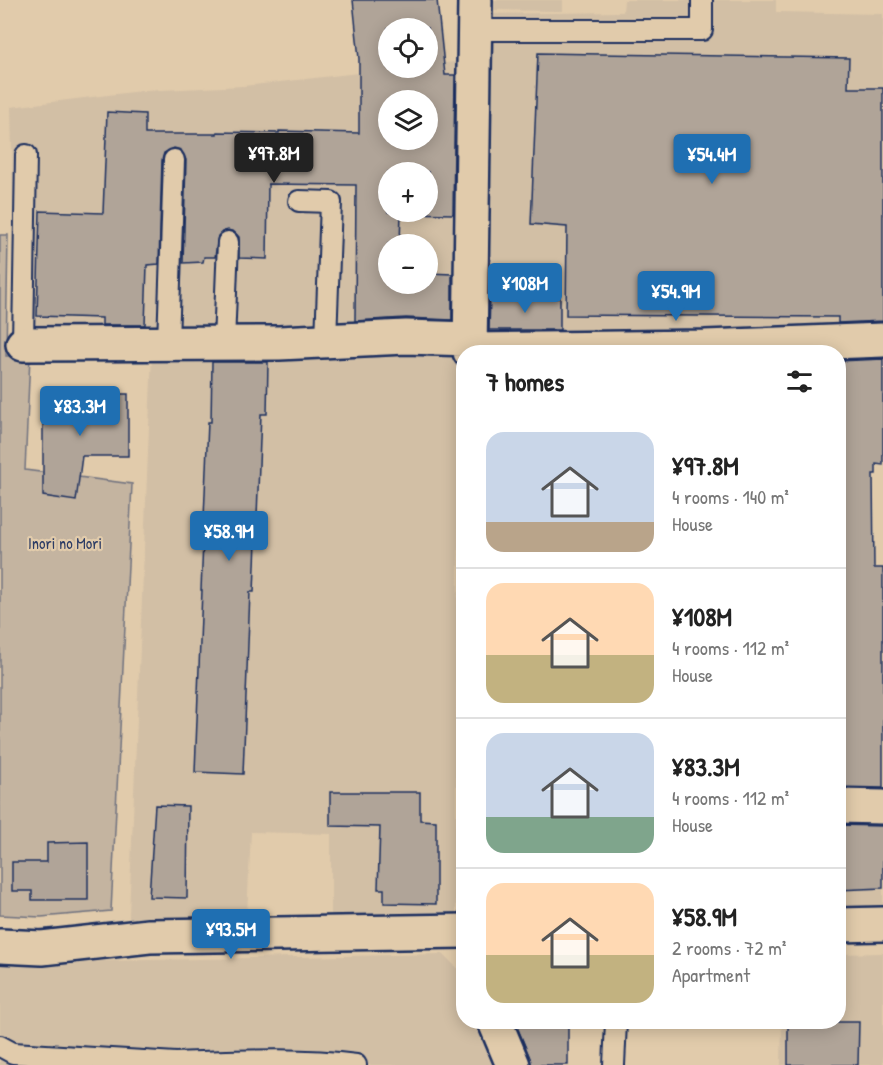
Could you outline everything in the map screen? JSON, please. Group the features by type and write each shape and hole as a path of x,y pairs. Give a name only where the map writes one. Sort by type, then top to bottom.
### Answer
{"street":[{"path":"470,345 474,15"},
{"path":"23,344 224,343 406,337 457,345"},
{"path":"756,345 883,340"},
{"path":"846,806 883,807"},
{"path":"846,925 883,924"},
{"path":"0,946 42,948 149,936 456,931"},
{"path":"498,1029 513,1065"}],"lane":[{"path":"474,15 702,30 702,0"},
{"path":"23,344 26,155"},
{"path":"168,343 174,160"},
{"path":"299,201 331,202 326,341"},
{"path":"224,343 228,242"},
{"path":"614,1065 616,1029"},
{"path":"0,1046 13,1053 176,1064 256,1061 334,1062 356,1065"}],"shaded area":[{"path":"492,0 563,0 563,11 492,10"},
{"path":"624,0 776,0 776,12 883,14 883,331 477,342 475,14 623,12"},
{"path":"468,56 465,333 16,334 11,107 141,91 244,86 378,71 378,78 438,78 438,64 455,62"},
{"path":"456,347 456,916 331,918 331,834 251,832 246,935 128,939 152,354"},
{"path":"846,806 883,807 883,924 846,925"},
{"path":"883,953 883,1065 781,1065 782,1029 846,1029 846,954"},
{"path":"443,954 456,967 456,1029 487,1029 503,1065 0,1065 0,963"}],"green space":[{"name":"Inori no Mori","path":"0,235 8,235 6,356 30,356 25,470 132,484 111,911 41,917 0,915"}],"building":[{"path":"353,0 437,0 445,75 455,75 453,214 438,214 438,162 378,162 378,222 401,222 400,234 378,234 378,294 438,294 438,273 452,274 452,320 406,318 355,321 356,185 268,184 267,259 239,258 239,237 228,230 218,236 215,257 204,257 203,262 183,263 186,160 181,150 174,148 164,153 162,160 159,264 147,265 145,325 102,325 102,318 37,316 40,211 103,213 107,112 145,114 145,134 279,133 279,131 359,133 359,59"},
{"path":"538,53 849,58 848,88 883,88 883,321 838,323 838,317 566,315 567,227 531,224"},
{"path":"490,298 560,298 560,330 489,330"},
{"path":"883,359 883,465 876,464 876,474 873,474 874,568 883,568 883,788 846,787 846,361"},
{"path":"212,362 268,362 267,414 261,414 254,592 250,592 243,774 195,772"},
{"path":"43,394 128,394 128,456 82,456 76,501 43,496"},
{"path":"330,792 420,792 420,820 436,821 436,904 384,903 384,889 378,889 380,827 330,826"},
{"path":"155,805 188,806 187,898 149,897"},
{"path":"846,825 883,826 883,888 846,890"},
{"path":"88,842 88,900 32,900 32,891 12,891 12,862 47,862 47,843"},
{"path":"846,1022 859,1022 858,1065 788,1065 788,1029 846,1029"},
{"path":"518,1029 568,1029 568,1065 531,1065"}]}
